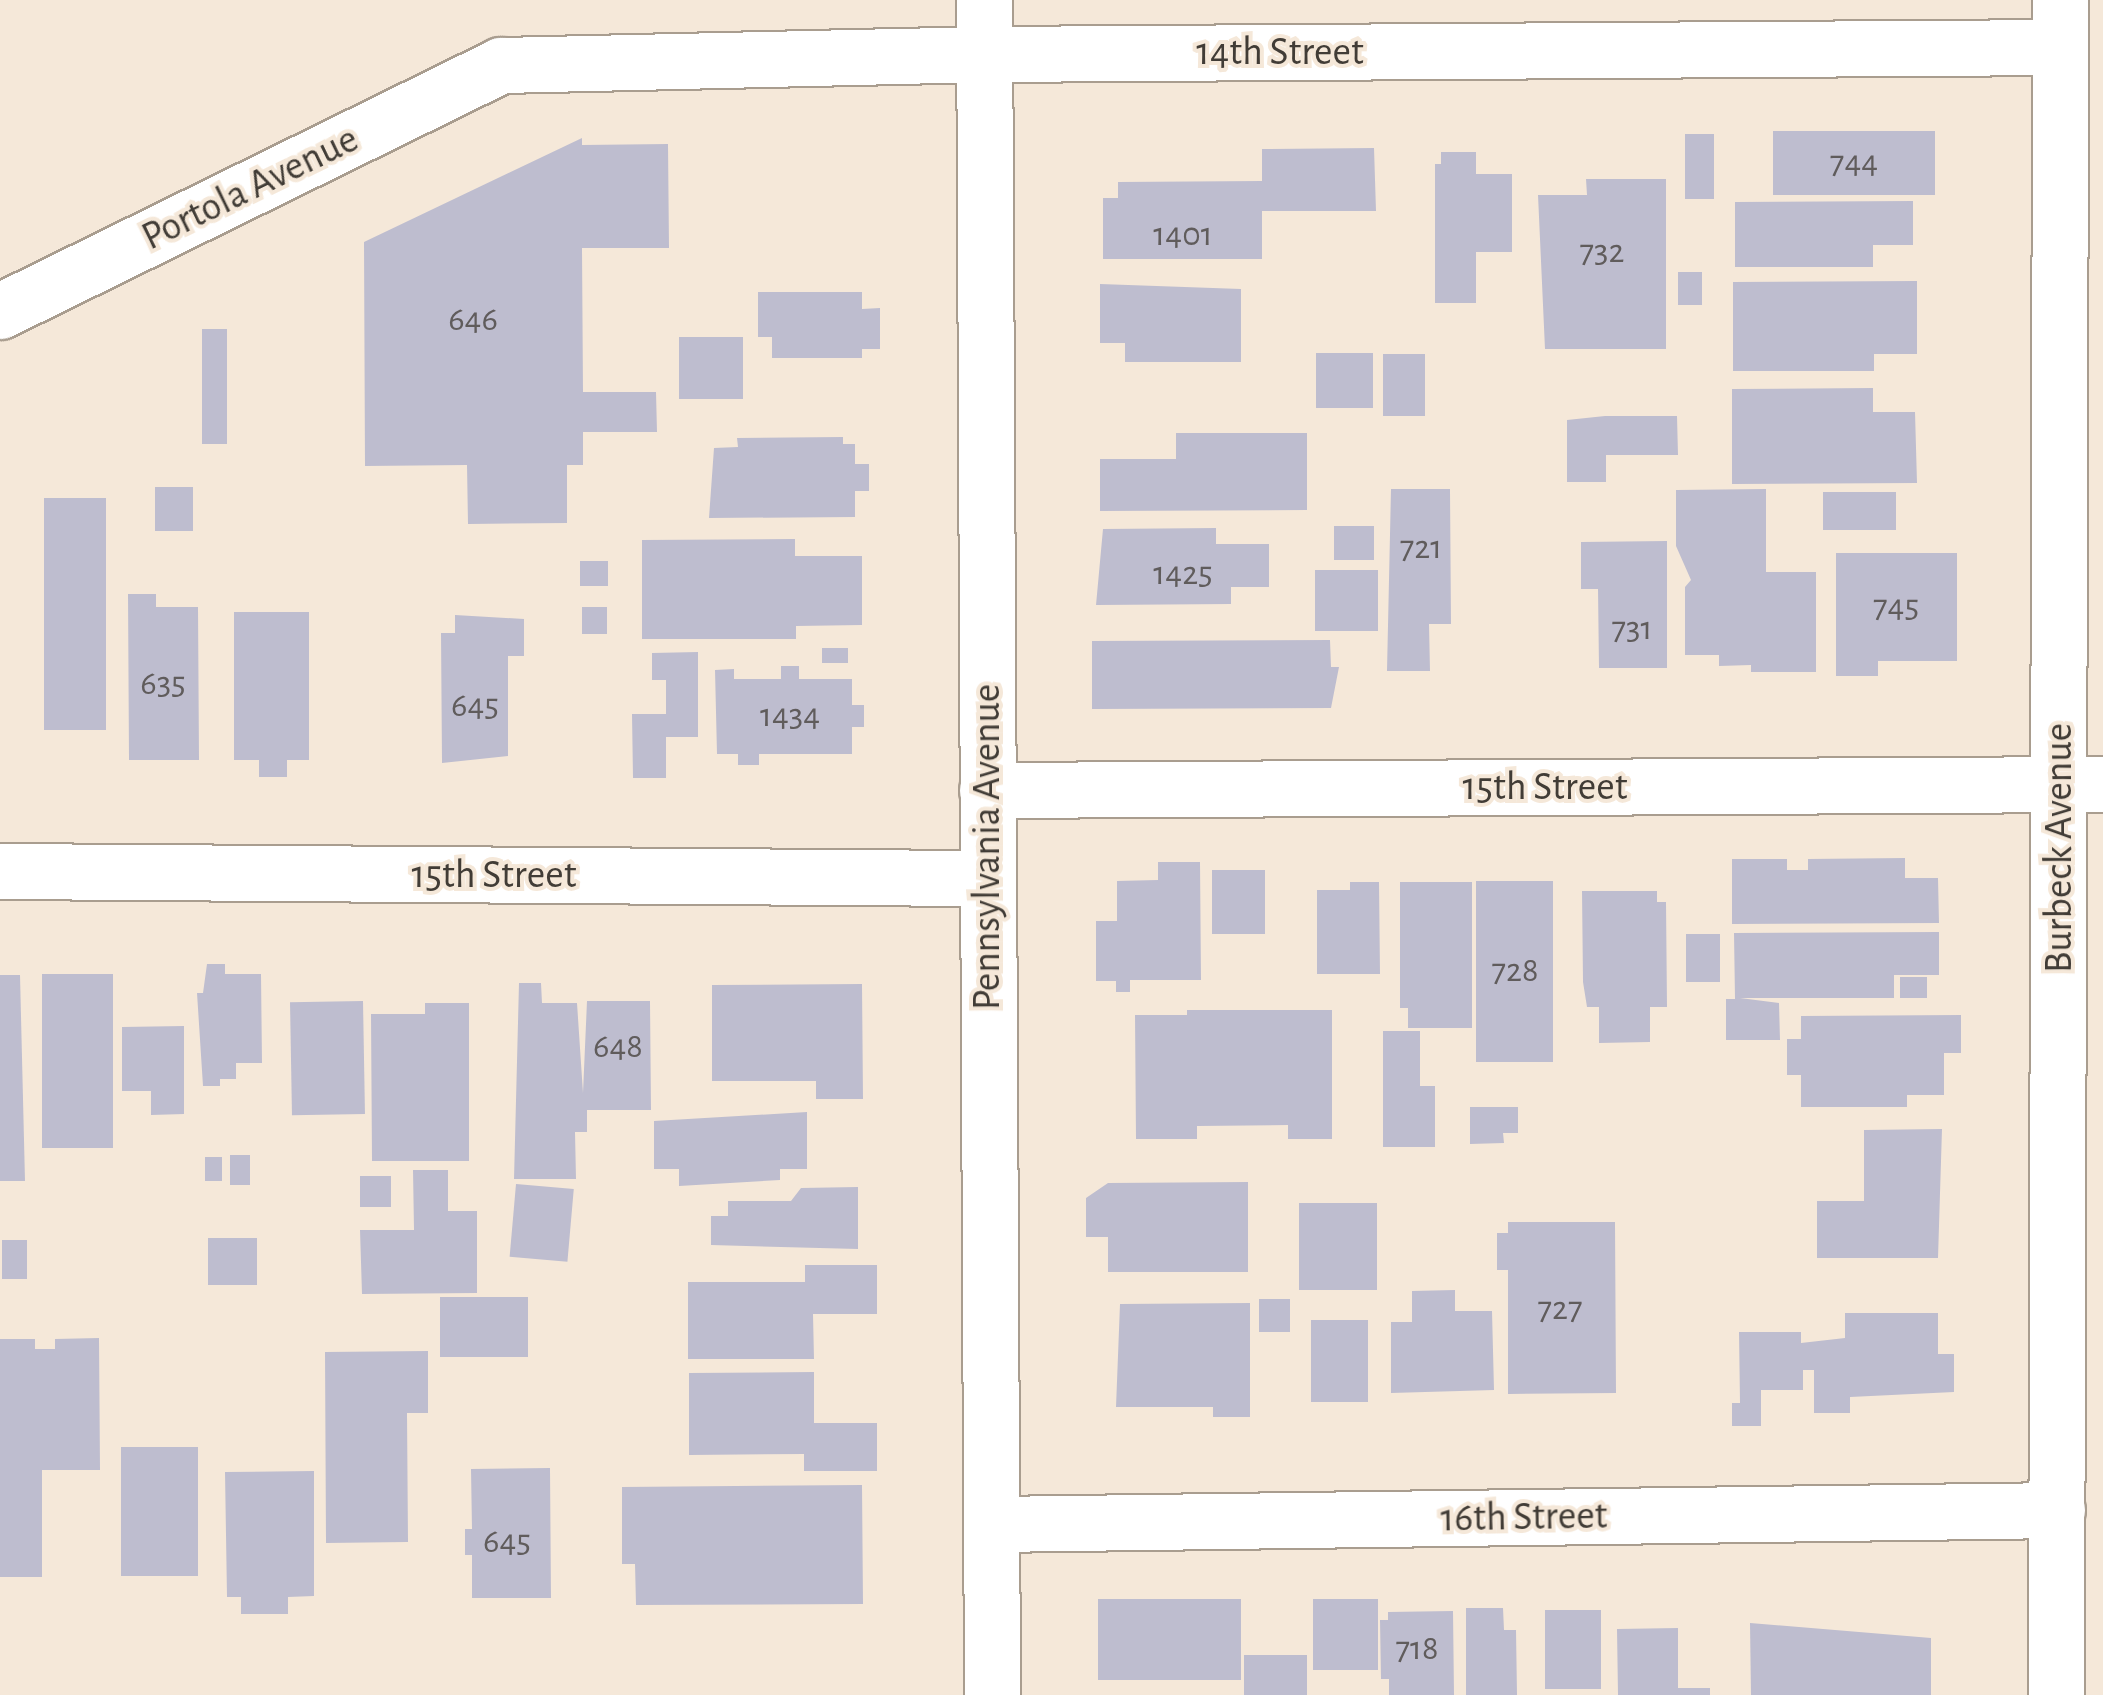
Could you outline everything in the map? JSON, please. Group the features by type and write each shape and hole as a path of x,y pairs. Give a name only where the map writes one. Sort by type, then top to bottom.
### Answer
{"street":[{"name":"Pennsylvania Avenue","path":"984,0 992,1695"},
{"name":"14th Street","path":"501,65 2060,24"},
{"name":"Burbeck Avenue","path":"2056,1695 2057,1510 2081,784 2060,24"},
{"name":"Portola Avenue","path":"0,311 501,65"},
{"name":"15th Street","path":"986,790 2081,784"},
{"name":"15th Street","path":"0,871 988,878"},
{"name":"16th Street","path":"992,1524 2057,1510"}],"building":[{"path":"1773,131 1935,131 1935,195 1773,195"},
{"path":"1685,134 1714,134 1714,199 1685,199"},
{"path":"582,138 582,145 668,144 669,248 582,248 583,392 656,392 657,432 583,432 583,465 567,465 567,523 468,524 467,465 365,466 364,242"},
{"path":"1374,148 1376,211 1262,211 1262,259 1103,259 1103,198 1118,198 1118,182 1262,181 1262,149"},
{"path":"1441,152 1476,152 1476,174 1512,174 1512,252 1476,252 1476,303 1435,303 1435,164 1441,164"},
{"path":"1586,179 1666,179 1666,349 1545,349 1538,195 1587,195"},
{"path":"1913,201 1913,245 1873,245 1873,267 1735,267 1735,202"},
{"path":"1678,272 1702,272 1702,305 1678,305"},
{"path":"1917,281 1917,354 1874,354 1874,371 1733,371 1733,282"},
{"path":"1100,284 1241,289 1241,362 1125,362 1125,343 1100,343"},
{"path":"758,292 862,292 862,309 880,308 880,349 862,349 862,358 772,358 772,337 758,337"},
{"path":"202,329 227,329 227,444 202,444"},
{"path":"679,337 743,337 743,399 679,399"},
{"path":"1316,353 1373,353 1373,408 1316,408"},
{"path":"1383,354 1425,354 1425,416 1383,416"},
{"path":"1873,388 1873,412 1915,412 1917,483 1732,484 1732,389"},
{"path":"1677,416 1678,455 1606,455 1606,482 1567,482 1567,420"},
{"path":"1176,433 1307,433 1307,510 1100,511 1100,459 1176,459"},
{"path":"843,437 843,444 855,444 855,464 869,464 869,491 855,491 855,517 709,518 714,448 738,447 737,438"},
{"path":"155,487 193,487 193,531 155,531"},
{"path":"1391,489 1450,489 1451,624 1429,624 1430,671 1387,671"},
{"path":"1766,489 1766,572 1816,572 1816,672 1751,672 1751,665 1719,666 1719,655 1685,655 1685,587 1691,580 1676,546 1676,490"},
{"path":"1823,492 1896,492 1896,530 1823,530"},
{"path":"44,498 106,498 106,730 44,730"},
{"path":"1334,526 1374,526 1374,560 1334,560"},
{"path":"1216,528 1216,544 1269,544 1269,587 1231,587 1231,604 1096,605 1103,529"},
{"path":"795,539 795,556 862,556 862,625 796,626 796,639 642,639 642,540"},
{"path":"1667,541 1667,668 1599,668 1598,589 1581,589 1581,542"},
{"path":"1836,553 1957,553 1957,661 1878,661 1878,676 1836,676"},
{"path":"580,561 608,561 608,586 580,586"},
{"path":"1315,570 1378,570 1378,631 1315,631"},
{"path":"128,594 156,594 156,607 198,607 199,760 129,760"},
{"path":"582,607 607,607 607,634 582,634"},
{"path":"234,612 309,612 309,760 287,760 287,777 259,777 259,760 234,760"},
{"path":"455,615 524,619 524,656 508,656 508,756 442,763 441,633 455,633"},
{"path":"1330,640 1331,667 1339,667 1331,708 1092,709 1092,641"},
{"path":"822,648 848,648 848,663 822,663"},
{"path":"698,652 698,737 666,737 666,778 633,778 632,714 666,714 666,680 652,680 652,653"},
{"path":"781,666 799,666 799,679 852,679 852,705 864,705 864,727 852,727 852,754 759,754 759,765 738,765 738,754 717,754 715,670 734,669 734,679 781,679"},
{"path":"1905,858 1905,878 1938,878 1939,923 1732,924 1732,859 1787,859 1787,870 1808,870 1808,859"},
{"path":"1158,862 1200,862 1201,980 1130,980 1130,992 1116,992 1116,981 1096,981 1096,921 1117,921 1117,881 1158,880"},
{"path":"1212,870 1265,870 1265,934 1212,934"},
{"path":"1476,881 1553,881 1553,1062 1476,1062"},
{"path":"1350,882 1379,882 1380,974 1317,974 1317,890 1350,890"},
{"path":"1400,882 1472,882 1472,1028 1408,1028 1408,1008 1400,1008"},
{"path":"1582,891 1657,891 1657,902 1666,902 1667,1007 1650,1007 1650,1042 1599,1043 1599,1007 1587,1007 1583,982"},
{"path":"1939,932 1939,975 1894,975 1894,998 1740,998 1779,1003 1780,1040 1726,1040 1726,999 1735,999 1734,933"},
{"path":"1686,934 1720,934 1720,982 1686,982"},
{"path":"207,964 225,964 225,974 261,974 262,1063 236,1063 236,1079 220,1079 220,1086 203,1086 197,993 203,993"},
{"path":"42,974 113,974 113,1148 42,1148"},
{"path":"0,975 20,975 25,1181 0,1181"},
{"path":"1900,977 1927,977 1927,998 1900,998"},
{"path":"519,983 541,983 542,1003 577,1003 583,1093 587,1001 650,1001 651,1110 587,1110 587,1132 575,1132 576,1179 514,1179"},
{"path":"862,984 863,1099 816,1099 816,1081 712,1081 712,985"},
{"path":"363,1001 365,1114 292,1115 290,1002"},
{"path":"425,1003 469,1003 469,1161 372,1161 371,1014 425,1014"},
{"path":"1187,1010 1332,1010 1332,1139 1288,1139 1288,1125 1197,1126 1197,1139 1136,1139 1135,1015 1187,1015"},
{"path":"1961,1015 1961,1053 1944,1053 1944,1095 1907,1095 1907,1107 1801,1107 1801,1075 1787,1075 1787,1039 1801,1039 1801,1016"},
{"path":"184,1026 184,1114 151,1115 151,1091 122,1091 122,1027"},
{"path":"1383,1031 1420,1031 1420,1086 1435,1086 1435,1147 1383,1147"},
{"path":"1470,1107 1518,1107 1518,1133 1503,1133 1504,1143 1470,1144"},
{"path":"807,1112 807,1169 780,1169 780,1180 679,1186 679,1169 654,1169 654,1121"},
{"path":"1942,1129 1938,1258 1817,1258 1817,1201 1864,1201 1864,1130"},
{"path":"230,1155 250,1155 250,1185 230,1185"},
{"path":"205,1157 222,1157 222,1181 205,1181"},
{"path":"413,1170 448,1170 448,1211 477,1211 477,1293 362,1294 360,1230 414,1230"},
{"path":"360,1176 391,1176 391,1207 360,1207"},
{"path":"1248,1182 1248,1272 1108,1272 1108,1237 1086,1237 1086,1198 1108,1183"},
{"path":"516,1184 574,1189 567,1262 510,1257"},
{"path":"858,1187 858,1249 711,1245 711,1216 728,1216 728,1201 791,1201 801,1188"},
{"path":"1299,1203 1377,1203 1377,1290 1299,1290"},
{"path":"1508,1222 1615,1222 1616,1393 1508,1394 1508,1270 1497,1270 1497,1233 1508,1233"},
{"path":"208,1238 257,1238 257,1285 208,1285"},
{"path":"2,1240 27,1240 27,1279 2,1279"},
{"path":"805,1265 877,1265 877,1314 813,1314 814,1359 688,1359 688,1282 805,1282"},
{"path":"1455,1290 1455,1311 1492,1311 1494,1390 1391,1393 1391,1322 1412,1322 1412,1291"},
{"path":"440,1297 528,1297 528,1357 440,1357"},
{"path":"1259,1299 1290,1299 1290,1332 1259,1332"},
{"path":"1250,1303 1250,1417 1213,1417 1213,1407 1116,1407 1120,1304"},
{"path":"1845,1313 1938,1313 1938,1354 1954,1354 1954,1392 1850,1397 1850,1413 1814,1413 1814,1370 1803,1370 1803,1390 1761,1390 1761,1426 1732,1426 1732,1403 1740,1403 1739,1332 1801,1332 1801,1343 1845,1338"},
{"path":"1311,1320 1368,1320 1368,1402 1311,1402"},
{"path":"99,1338 100,1470 42,1470 42,1577 0,1577 0,1339 35,1339 35,1349 55,1349 55,1339"},
{"path":"428,1351 428,1413 407,1413 408,1542 326,1543 325,1352"},
{"path":"814,1372 814,1423 877,1423 877,1471 804,1471 804,1454 689,1455 689,1373"},
{"path":"121,1447 198,1447 198,1576 121,1576"},
{"path":"550,1468 551,1598 472,1598 472,1555 465,1555 465,1529 472,1529 471,1469"},
{"path":"314,1471 314,1596 288,1597 288,1614 241,1614 241,1597 227,1597 225,1472"},
{"path":"862,1485 863,1604 636,1605 635,1564 622,1564 622,1487"},
{"path":"1098,1599 1241,1599 1241,1680 1098,1680"},
{"path":"1313,1599 1378,1599 1378,1670 1313,1670"},
{"path":"1466,1608 1503,1608 1504,1630 1516,1630 1517,1695 1466,1695"},
{"path":"1545,1610 1601,1610 1601,1689 1545,1689"},
{"path":"1453,1611 1454,1695 1389,1695 1389,1679 1381,1679 1380,1620 1388,1620 1388,1612"},
{"path":"1750,1623 1931,1638 1931,1695 1751,1695"},
{"path":"1678,1628 1678,1688 1710,1688 1710,1695 1618,1695 1617,1629"},
{"path":"1244,1655 1307,1655 1307,1695 1244,1695"}]}
